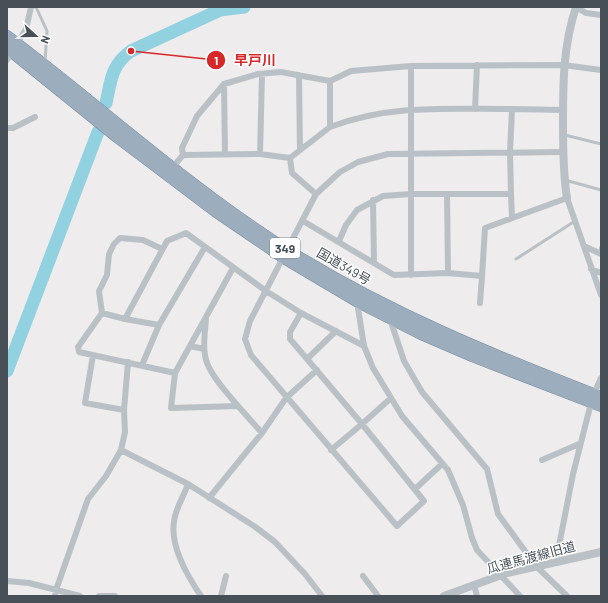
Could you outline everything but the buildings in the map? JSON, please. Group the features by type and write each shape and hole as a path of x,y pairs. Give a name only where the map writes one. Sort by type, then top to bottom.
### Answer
{"highway":[{"name":"国道349号","path":"7,36 11,51 117,137 215,211 286,254 360,303 472,356 597,400"},
{"name":"国道349号","path":"11,51 44,66 286,254 425,325 597,400"}],"street":[{"path":"11,51 26,29 31,7"},
{"path":"601,15 586,13 576,7 568,37 563,65 563,152 567,198 601,295"},
{"path":"475,109 477,64"},
{"path":"173,167 183,155 182,148 197,116 224,84 262,74 281,72 330,81 352,71 370,68 411,66 477,64 563,65 601,70"},
{"path":"411,66 411,274"},
{"path":"260,154 262,74"},
{"path":"299,75 300,150"},
{"path":"330,81 330,127"},
{"path":"224,84 225,154"},
{"path":"183,155 260,154 290,158 330,127 367,115 410,109 563,110"},
{"path":"512,109 510,152 512,218"},
{"path":"7,128 13,128 35,117"},
{"path":"301,313 290,332 290,339 362,424 424,501 397,526 256,363 247,346 246,331 316,194 340,172 358,162 388,154 563,152"},
{"path":"290,158 292,173 316,194"},
{"path":"339,241 346,225 357,210 373,200 383,196 411,194 511,194"},
{"path":"447,194 448,273"},
{"path":"480,303 485,228 567,198"},
{"path":"373,200 374,262"},
{"path":"303,221 394,275 448,273 482,276"},
{"path":"125,319 167,241 186,233 266,291 301,313 364,346"},
{"path":"162,249 143,240 120,238 114,244 110,254 107,275 99,291 102,313 78,347 79,352 175,373"},
{"path":"584,246 600,254"},
{"path":"142,365 159,325 205,247"},
{"path":"233,268 175,373 171,408 238,406"},
{"path":"591,269 601,273"},
{"path":"360,303 358,308 364,346 373,368 402,416 448,470 463,505 472,538 477,550 520,596"},
{"path":"102,313 159,325"},
{"path":"206,318 204,349 207,363 238,406 262,433"},
{"path":"390,318 404,361 422,392 464,440 486,469 498,514 536,566 567,596"},
{"path":"307,359 336,332"},
{"path":"190,346 204,349"},
{"path":"93,355 85,403 124,410"},
{"path":"55,593 88,499 106,476 122,450 125,432 124,410 128,362"},
{"path":"209,498 262,433 286,398 317,370"},
{"path":"556,561 579,444 597,400 601,378"},
{"path":"331,450 391,398"},
{"path":"542,460 579,444"},
{"path":"122,450 188,484 254,526 275,542 305,574 322,596"},
{"path":"414,489 442,464"},
{"path":"188,484 174,521 173,534 189,578 201,596"},
{"name":"瓜連馬渡線旧道","path":"444,596 502,575 556,561 601,552"},
{"path":"221,596 226,576"},
{"path":"363,576 378,596"},
{"path":"7,581 29,584 55,593 80,596"},
{"path":"474,585 477,596"},
{"path":"100,596 115,596"}],"lane":[{"path":"31,7 36,7 47,31 44,66"},
{"path":"563,135 601,144"},
{"path":"565,180 601,190"},
{"path":"516,259 575,220"},
{"path":"600,254 601,247"}],"waterway":[{"path":"106,103 113,74 119,62 131,51 220,10 244,7"},
{"path":"7,371 98,132"}],"place":[{"name":"早戸川","path":"131,51"}]}
